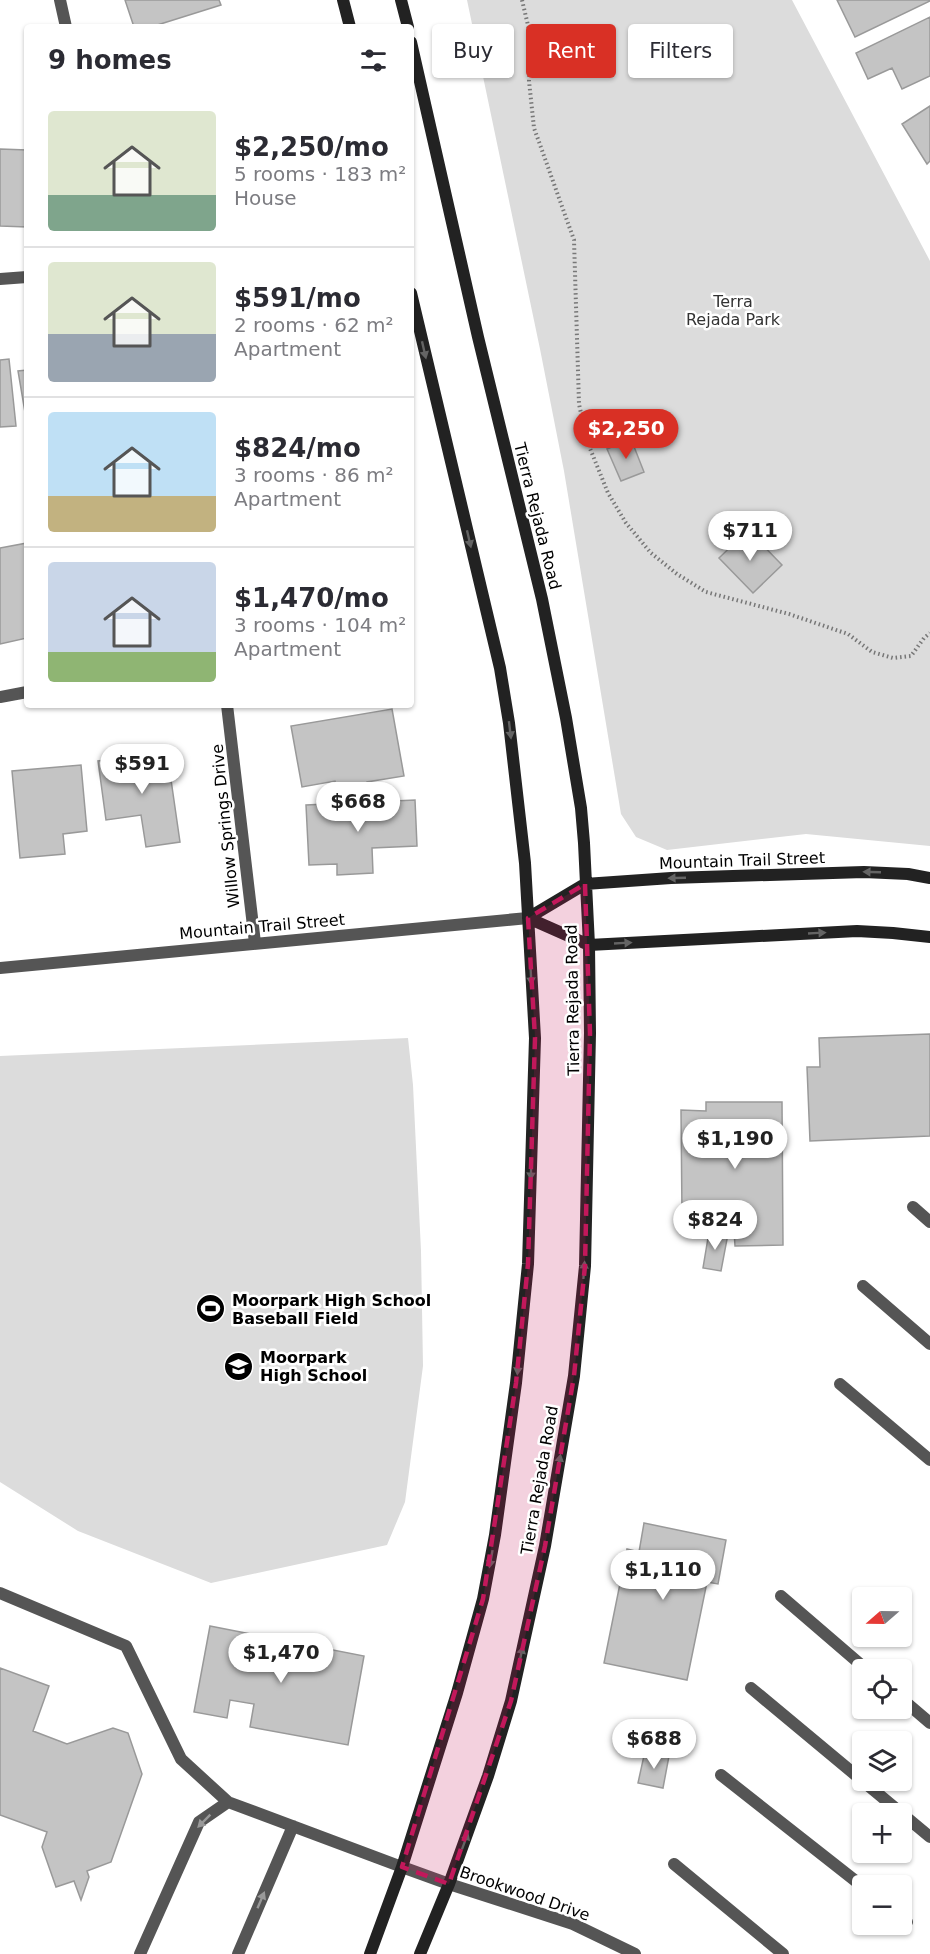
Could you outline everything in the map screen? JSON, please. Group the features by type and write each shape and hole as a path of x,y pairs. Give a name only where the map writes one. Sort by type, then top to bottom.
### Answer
{"main road":[{"path":"343,0 349,24"},
{"path":"401,0 407,24"},
{"name":"Tierra Rejada Road","path":"414,55 477,337 544,609 566,718 581,808 589,945 590,1033 585,1266 574,1376 545,1546 511,1701 488,1776 449,1884 420,1954"},
{"name":"Tierra Rejada Road","path":"370,1954 402,1867 457,1693 483,1599 495,1535 516,1383 528,1264 535,1038 525,863 509,723 500,668 414,306"},
{"name":"Mountain Trail Street","path":"528,918 585,884 671,878 864,872 908,874 930,878"},
{"name":"Mountain Trail Street","path":"528,918 589,945 857,931 930,937"}],"street":[{"path":"60,0 65,24"},
{"path":"0,279 24,277"},
{"path":"0,697 24,693"},
{"name":"Willow Springs Drive","path":"227,708 255,943"},
{"name":"Mountain Trail Street","path":"0,968 528,918"},
{"path":"913,1207 930,1222"},
{"path":"863,1286 930,1344"},
{"path":"840,1384 930,1460"},
{"path":"0,1593 126,1646 181,1759 228,1802 199,1822 140,1954"},
{"path":"781,1596 854,1659"},
{"path":"751,1688 930,1837"},
{"path":"912,1708 930,1723"},
{"path":"721,1775 852,1878"},
{"name":"Brookwood Drive","path":"228,1802 449,1884 573,1924 634,1954"},
{"path":"238,1954 293,1826"},
{"path":"674,1864 783,1954"}],"path":[{"path":"522,0 531,38 529,81 534,129 574,240 579,404 587,441 608,493 626,523 651,553 677,574 706,592 789,614 848,634 872,652 893,658 911,656 930,633"}],"highlighted area":[{"path":"585,884 590,1033 585,1266 574,1376 545,1546 511,1701 449,1884 402,1867 483,1599 516,1383 528,1264 535,1038 528,918"}],"green space":[{"name":"Terra Rejada Park","path":"467,0 792,0 930,261 930,846 806,834 667,850 636,837 621,814 564,471 483,78 514,78 514,24 472,24"},
{"name":"Moorpark High School Baseball Field","path":"408,1038 413,1085 421,1251 423,1366 405,1502 387,1545 211,1583 78,1531 0,1482 0,1056"}],"building":[{"path":"125,0 219,0 221,5 161,24 133,24"},
{"path":"837,0 930,0 930,1 855,37"},
{"path":"930,17 930,76 902,89 892,68 868,79 856,53"},
{"path":"930,106 930,161 927,164 902,124"},
{"path":"0,149 24,150 24,227 0,226"},
{"path":"9,359 16,426 0,427 0,360"},
{"path":"24,370 24,406 18,371"},
{"path":"631,439 644,472 621,481 607,449"},
{"path":"748,530 782,565 753,593 719,558"},
{"path":"24,544 24,639 0,644 0,548"},
{"path":"392,709 404,776 367,782 367,789 338,794 335,781 302,787 291,726"},
{"path":"167,752 180,842 146,847 141,815 106,820 98,761"},
{"path":"81,765 87,831 63,834 65,854 20,858 12,771"},
{"path":"415,800 417,846 372,848 373,873 337,875 337,864 309,865 306,805"},
{"path":"930,1034 930,1136 810,1141 807,1067 820,1067 819,1038"},
{"path":"706,1102 782,1102 783,1245 735,1246 734,1231 702,1231 703,1214 682,1215 681,1110 706,1111"},
{"path":"683,1216 700,1217 699,1233 682,1232"},
{"path":"709,1232 728,1234 721,1271 703,1268"},
{"path":"644,1523 726,1540 718,1584 707,1582 687,1680 604,1663 627,1549 639,1552"},
{"path":"210,1626 364,1656 348,1745 250,1727 254,1704 230,1700 227,1718 194,1712"},
{"path":"0,1668 49,1686 33,1731 67,1744 113,1728 128,1733 142,1774 111,1862 87,1871 89,1877 81,1900 74,1881 56,1887 42,1847 47,1832 0,1815"},
{"path":"645,1751 669,1756 663,1788 638,1783"}],"place":[{"name":"Moorpark High School Baseball Field","path":"211,1309"},
{"name":"Moorpark High School","path":"239,1366"}]}
